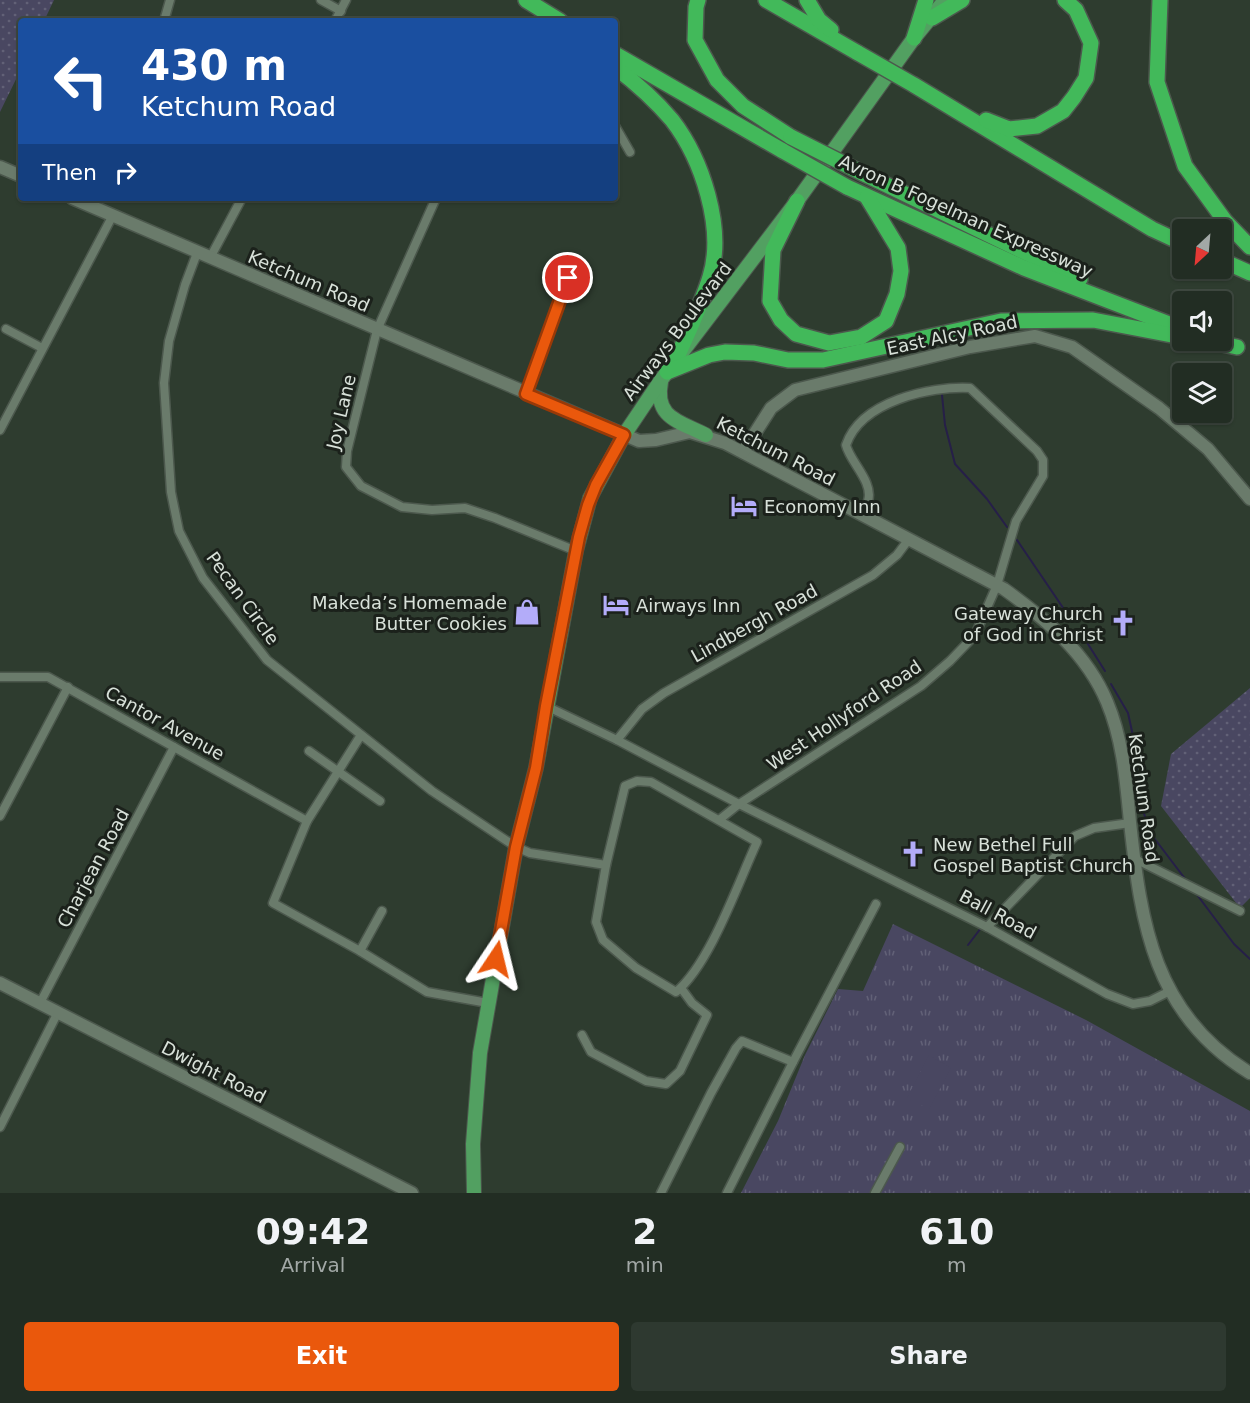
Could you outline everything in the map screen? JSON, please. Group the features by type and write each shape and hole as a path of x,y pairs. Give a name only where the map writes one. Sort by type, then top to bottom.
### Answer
{"highway":[{"path":"526,0 555,18"},
{"path":"698,0 695,40 717,80 743,106 791,137 1079,279 1136,310"},
{"path":"766,0 914,84 1152,229 1172,238"},
{"path":"807,0 819,20 858,52"},
{"path":"914,38 926,0"},
{"path":"932,18 962,0"},
{"path":"942,101 1009,129 1037,126 1063,111 1086,78 1091,43 1076,10 1065,0"},
{"path":"1160,0 1157,82 1185,166 1225,220 1250,247"},
{"name":"Avron B Fogelman Expressway","path":"618,56 867,197 1024,268 1172,324"},
{"path":"618,69 657,104 685,139 699,170 712,218 715,247 711,275 668,372"},
{"path":"796,201 773,250 770,301 781,320 796,334 829,343 861,337 886,321 897,294 901,271 898,248 867,197"},
{"path":"1232,265 1250,273"},
{"path":"668,372 709,355 725,352 754,353 788,360 823,360 1001,321 1093,320 1172,335"}],"main road":[{"name":"Airways Boulevard","path":"474,1193 473,1137 480,1053 516,847 536,768 576,551 590,498 624,435 668,372 914,38 945,0"},
{"path":"0,167 18,175"},
{"name":"Ketchum Road","path":"98,203 113,215 197,253 639,441 656,440 690,432 706,435 909,538 997,585 1028,605 1073,648 1107,701 1118,735 1128,788 1130,823 1146,929 1158,968 1170,991"},
{"name":"East Alcy Road","path":"742,452 771,408 795,390 970,347 1035,336 1072,347 1160,408 1208,449 1250,499"},
{"path":"668,372 660,404 666,414 706,435"},
{"name":"Dwight Road","path":"0,983 412,1193"},
{"path":"1170,991 1192,1024 1215,1049 1250,1073"}],"street":[{"path":"165,18 170,0"},
{"path":"321,0 341,11"},
{"path":"337,18 346,0"},
{"path":"618,131 630,152"},
{"path":"210,258 240,201"},
{"name":"Joy Lane","path":"435,201 377,330 347,451 346,467 361,486 402,507 432,510 465,508 576,551"},
{"path":"0,430 113,215"},
{"name":"Pecan Circle","path":"197,253 169,341 164,383 171,492 179,531 203,578 267,660 432,790 530,854 606,865"},
{"path":"526,394 571,267"},
{"path":"6,329 42,348"},
{"name":"West Hollyford Road","path":"718,820 921,686 975,636 997,585 1016,521 1043,476 1043,460 1037,451 970,388 950,388 919,393 880,408 865,419 848,440 847,450 863,478 869,495 862,514"},
{"name":"Lindbergh Road","path":"617,740 642,709 664,693 873,575 897,555 909,538"},
{"name":"Cantor Avenue","path":"0,677 48,677 307,821"},
{"path":"0,816 69,687"},
{"name":"Ball Road","path":"546,706 983,926 1107,994 1133,1004 1150,1001 1170,991"},
{"path":"361,735 307,821 273,903 360,951 427,992 489,1003"},
{"name":"Charjean Road","path":"40,1003 174,747"},
{"path":"309,751 380,801"},
{"path":"636,781 651,782 718,820 757,842 708,950 676,992 636,968 603,939 596,922 606,865 625,786 636,781"},
{"path":"983,926 1075,836 1094,828 1130,823"},
{"path":"1135,859 1240,911"},
{"path":"727,1193 876,904"},
{"path":"360,951 382,911"},
{"path":"582,1035 591,1052 646,1081 666,1084 680,1071 707,1015 692,1003 681,988"},
{"path":"0,1127 58,1012"},
{"path":"661,1193 711,1093 742,1041 793,1062"},
{"path":"875,1193 900,1147"}],"green space":[{"path":"0,0 54,0 45,18 18,18 18,75 0,112"},
{"path":"1250,688 1250,898 1240,908 1161,806 1171,754"},
{"path":"893,924 1086,1020 1250,1111 1250,1193 741,1193 778,1121 805,1055 838,989 863,991"},
{"path":"929,1055 951,1068 929,1109 907,1098"}],"waterway":[{"path":"942,395 945,425 955,464 987,499 1007,527"},
{"path":"1017,540 1072,621"},
{"path":"1081,633 1105,671"},
{"path":"1111,684 1128,713 1133,736"},
{"path":"1133,737 1141,805 1151,834 1186,880"},
{"path":"985,924 1073,833"},
{"path":"1195,892 1234,944 1250,959"},
{"path":"968,945 981,928"}],"place":[{"name":"Economy Inn","path":"744,506"},
{"name":"Airways Inn","path":"616,605"},
{"name":"Makeda’s Homemade Butter Cookies","path":"527,612"},
{"name":"Gateway Church of God in Christ","path":"1123,623"},
{"name":"New Bethel Full Gospel Baptist Church","path":"913,854"}],"route":[{"path":"496,959 516,847 536,768 579,537 596,485 624,435 526,394 568,278"}]}
